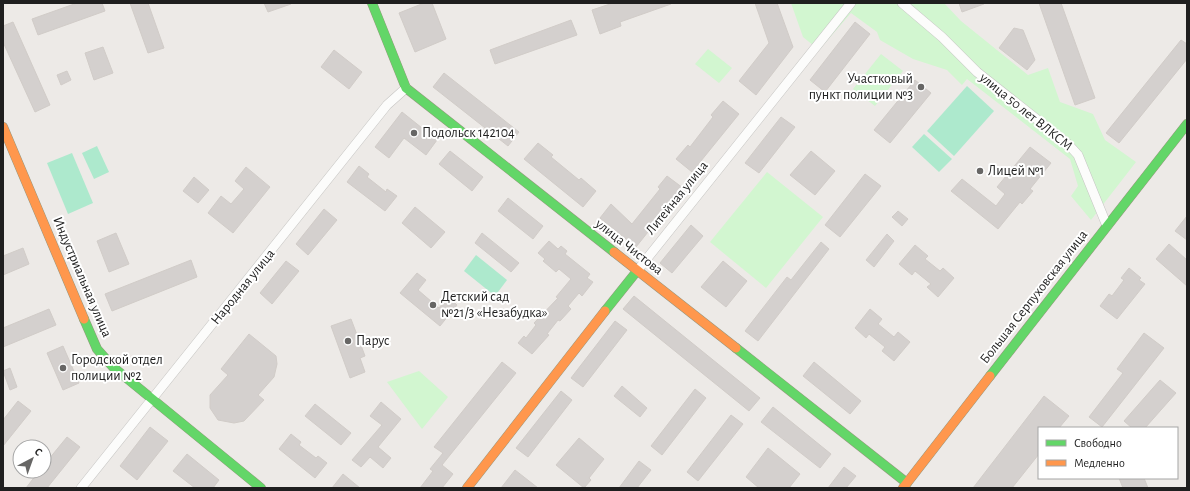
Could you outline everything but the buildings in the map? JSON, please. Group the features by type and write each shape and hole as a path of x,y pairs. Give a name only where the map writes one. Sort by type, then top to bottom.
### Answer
{"street":[{"name":"улица Чистова","path":"372,3 406,88 905,486"},
{"name":"Литейная улица","path":"467,488 637,271 851,3"},
{"name":"улица 50 лет ВЛКСМ","path":"902,3 942,37 971,67 1068,144 1078,155 1107,226"},
{"name":"Народная улица","path":"81,488 387,105 406,88"},
{"name":"Большая Серпуховская улица","path":"905,486 1187,124"},
{"name":"Индустриальная улица","path":"3,128 97,349 113,368 261,488"}],"green space":[{"path":"791,3 944,3 961,21 1028,75 1048,68 1060,102 1093,114 1105,140 1136,162 1091,220 1071,196 1078,186 1070,159 967,79 962,85 947,70 913,59 880,40 877,32 851,13 819,50 803,37"},
{"path":"708,49 732,68 719,83 695,64"},
{"path":"881,54 903,71 875,106 853,89"},
{"path":"967,86 994,111 954,156 927,131"},
{"path":"924,134 952,159 939,172 912,147"},
{"path":"97,146 109,172 94,179 82,153"},
{"path":"72,153 93,203 68,214 47,163"},
{"path":"767,172 823,217 766,288 710,242"},
{"path":"476,255 507,280 495,296 464,271"},
{"path":"419,371 448,397 422,429 387,382"}],"traffic: fast":[{"path":"372,3 406,88 614,252"},
{"path":"990,376 1187,124"},
{"path":"605,311 637,271"},
{"path":"84,319 97,349 113,367 261,488"},
{"path":"736,348 907,483"}],"traffic: slow":[{"path":"3,127 84,319"},
{"path":"614,252 736,348"},
{"path":"467,488 605,311"},
{"path":"903,488 990,376"}],"place":[{"name":"Участковый пункт полиции №3","path":"921,87"},
{"name":"Подольск 142104","path":"414,133"},
{"name":"Лицей №1","path":"980,171"},
{"name":"Детский сад №21/3 «Незабудка»","path":"433,305"},
{"name":"Парус","path":"348,341"},
{"name":"Городской отдел полиции №2","path":"63,368"}]}
